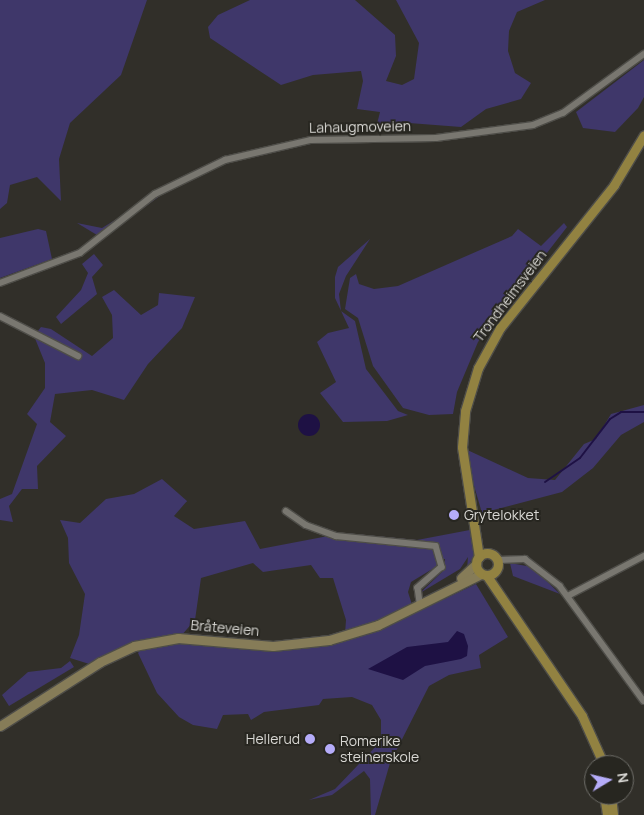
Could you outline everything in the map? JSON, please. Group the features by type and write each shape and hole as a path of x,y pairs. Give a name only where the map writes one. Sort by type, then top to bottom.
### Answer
{"main road":[{"name":"Trondheimsveien","path":"477,560 476,527 462,447 465,411 478,368 496,335 614,185 644,135"},
{"name":"Trondheimsveien","path":"476,527 489,553"},
{"path":"488,574 498,560 489,553 477,560 590,730 600,755"},
{"name":"Bråteveien","path":"457,582 477,560"},
{"name":"Bråteveien","path":"0,726 100,662 140,644 186,638 273,646 311,644 360,632 420,603 457,582 488,574"},
{"path":"569,698 594,755"}],"street":[{"name":"Lahaugmoveien","path":"0,283 80,253 149,198 225,160 311,140 436,138 533,125 567,110 644,54"},
{"path":"0,316 78,356"},
{"path":"286,511 306,525 336,536 436,546 442,566 418,588 420,603"},
{"path":"568,596 644,556"},
{"path":"498,560 525,559 568,596 644,701"}],"shaded area":[{"path":"0,0 147,0 121,75 70,123 59,159 61,201 37,177 10,185 7,203 0,209"},
{"path":"250,0 355,0 395,35 396,56 386,81 402,85 414,79 419,43 396,0 545,0 517,12 509,31 508,51 515,73 531,83 521,99 486,109 461,127 396,122 396,133 376,128 380,112 357,109 363,81 361,71 313,75 281,85 210,38 208,27 218,15"},
{"path":"644,60 644,97 638,108 615,132 583,128 576,112"},
{"path":"315,139 317,142 242,155 175,185 102,238 77,223 102,228 200,168 274,145"},
{"path":"564,223 567,227 478,342 457,392 453,414 429,415 403,408 373,366 358,318 345,309 350,278 356,274 359,284 374,289 398,286 512,236 518,229 541,246"},
{"path":"38,229 46,231 52,259 0,278 0,238"},
{"path":"370,239 346,276 339,294 341,311 335,298 335,277 338,267"},
{"path":"94,254 103,265 92,277 97,294 61,324 56,317 81,290 88,273 82,264"},
{"path":"114,290 141,315 158,305 159,293 195,297 182,328 148,364 124,400 92,390 55,394 50,422 66,436 37,466 38,489 22,489 9,506 13,522 0,520 0,499 12,494 37,424 27,414 45,388 45,363 34,336 41,327 51,329 92,356 113,338 112,315 102,297"},
{"path":"341,311 355,321 366,369 398,411 408,415 387,421 343,422 320,393 336,382 317,342 328,333 349,328"},
{"path":"644,405 644,422 621,435 593,468 562,492 482,513 463,448 528,478 555,480 584,444 596,439 611,414"},
{"path":"305,414 313,414 320,421 320,429 313,436 305,436 298,429 298,421"},
{"path":"162,479 187,501 174,516 194,529 245,521 260,549 344,533 417,540 475,529 481,556 473,557 467,569 468,557 460,569 420,593 443,571 445,559 439,559 439,565 411,582 408,592 414,611 419,611 476,584 508,637 479,655 481,668 449,675 429,686 390,763 375,815 371,815 370,779 364,771 332,795 309,800 335,789 381,741 381,720 372,705 352,697 323,699 319,705 264,712 251,720 248,714 223,715 217,729 193,725 179,717 157,693 138,653 144,646 99,667 70,658 79,635 85,594 69,563 68,538 60,520 80,523 106,499 134,494","holes":["253,563 263,572 311,565 320,578 333,578 346,620 345,634 274,647 180,637 195,620 201,578"]},
{"path":"510,563 532,567 560,594 513,576"},
{"path":"457,631 464,634 468,646 467,656 461,659 425,666 403,680 368,669 407,647 448,642"},
{"path":"70,661 74,667 9,706 2,695 28,672 61,668"}],"waterway":[{"path":"545,482 580,458 610,419 621,412 644,412"}],"place":[{"name":"Grytelokket","path":"454,515"},
{"name":"Hellerud","path":"310,739"},
{"name":"Romerike steinerskole","path":"330,749"}]}
